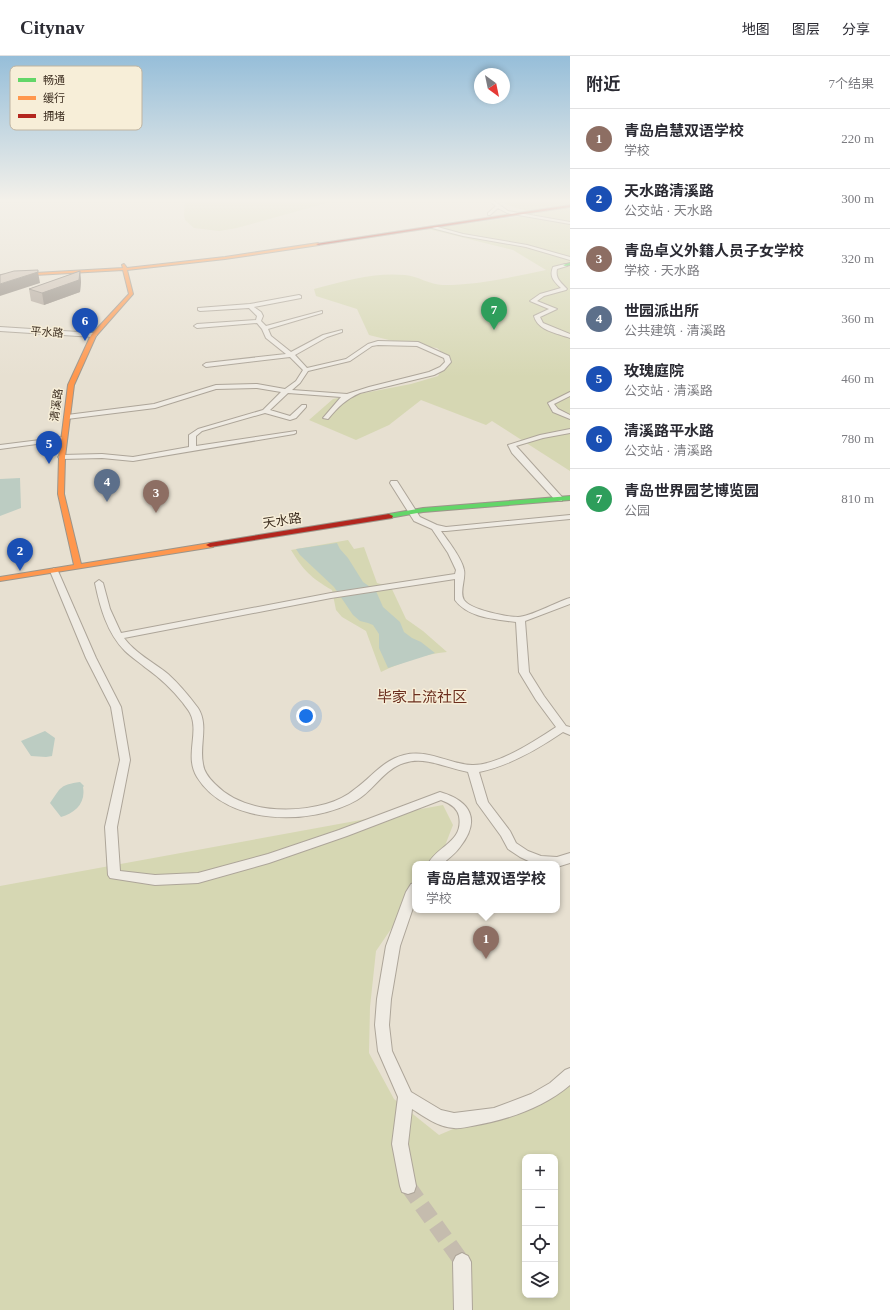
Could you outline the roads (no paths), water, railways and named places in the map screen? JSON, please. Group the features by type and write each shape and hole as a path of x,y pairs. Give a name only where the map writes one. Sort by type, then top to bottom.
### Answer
{"main road":[{"path":"0,272 125,267 179,260"},
{"path":"0,276 208,260"},
{"name":"清溪路","path":"78,567 61,494 62,457 71,385 94,335 131,294 125,267"},
{"name":"天水路","path":"0,579 412,512 475,505 570,498"}],"street":[{"path":"557,260 569,264"},
{"path":"569,264 555,268 555,281 564,289 542,295 533,301 554,309 537,316 538,322 546,329 560,331 570,336"},
{"path":"200,309 250,306 299,297"},
{"path":"250,306 259,313 260,316 258,321"},
{"path":"265,328 320,312"},
{"path":"197,326 258,321 265,328 268,337 296,359 306,370"},
{"name":"平水路","path":"0,329 94,335"},
{"path":"206,365 290,355 325,336 340,330"},
{"path":"193,448 192,435 200,430 265,411 298,382 306,370 348,360 370,345 378,343 418,344 447,357 448,362 446,366 433,374 366,389 347,396 326,418"},
{"path":"67,417 155,406 216,387 257,386 286,391 347,396"},
{"path":"570,394 551,403 551,406 554,410 570,417"},
{"path":"265,411 290,418 294,417 304,406"},
{"path":"559,499 512,445 542,436 570,431"},
{"path":"62,457 102,456 133,459 294,432"},
{"path":"0,447 64,439"},
{"path":"394,483 417,519 435,527 446,529 570,517"},
{"path":"435,527 452,553 460,570 458,592 459,600 464,605 482,614 520,620 570,601"},
{"path":"54,571 91,658 116,707 125,760 111,827 114,875 155,880 198,878 276,856 440,796 456,801 464,811 466,820 464,830 456,844 437,861"},
{"path":"118,636 336,594 389,585 460,576"},
{"path":"99,583 106,614 126,648 176,686 196,714 198,731 197,763 201,775 215,792 234,803 268,812 300,813 333,806 364,790 386,769 398,761 418,756 473,770 489,767 566,730 540,698 524,672 520,620"},
{"path":"473,770 483,804 506,834 512,846 524,854 540,861"},
{"path":"560,861 570,858"},
{"path":"412,892 393,946 384,999 382,1025 385,1051 406,1096 438,1117 454,1121 494,1115 536,1100 555,1088 570,1075"},
{"path":"406,1096 400,1144 408,1186"},
{"path":"462,1262 463,1310"}],"tunnel":[{"path":"408,1186 462,1262"}],"place":[{"name":"青岛世界园艺博览园","path":"494,330"},
{"name":"清溪路平水路","path":"85,341"},
{"name":"玫瑰庭院","path":"49,464"},
{"name":"世园派出所","path":"107,502"},
{"name":"青岛卓义外籍人员子女学校","path":"156,513"},
{"name":"天水路清溪路","path":"20,571"},
{"name":"青岛启慧双语学校","path":"486,959"}],"district":[{"name":"毕家上流社区","path":"422,697"}]}
